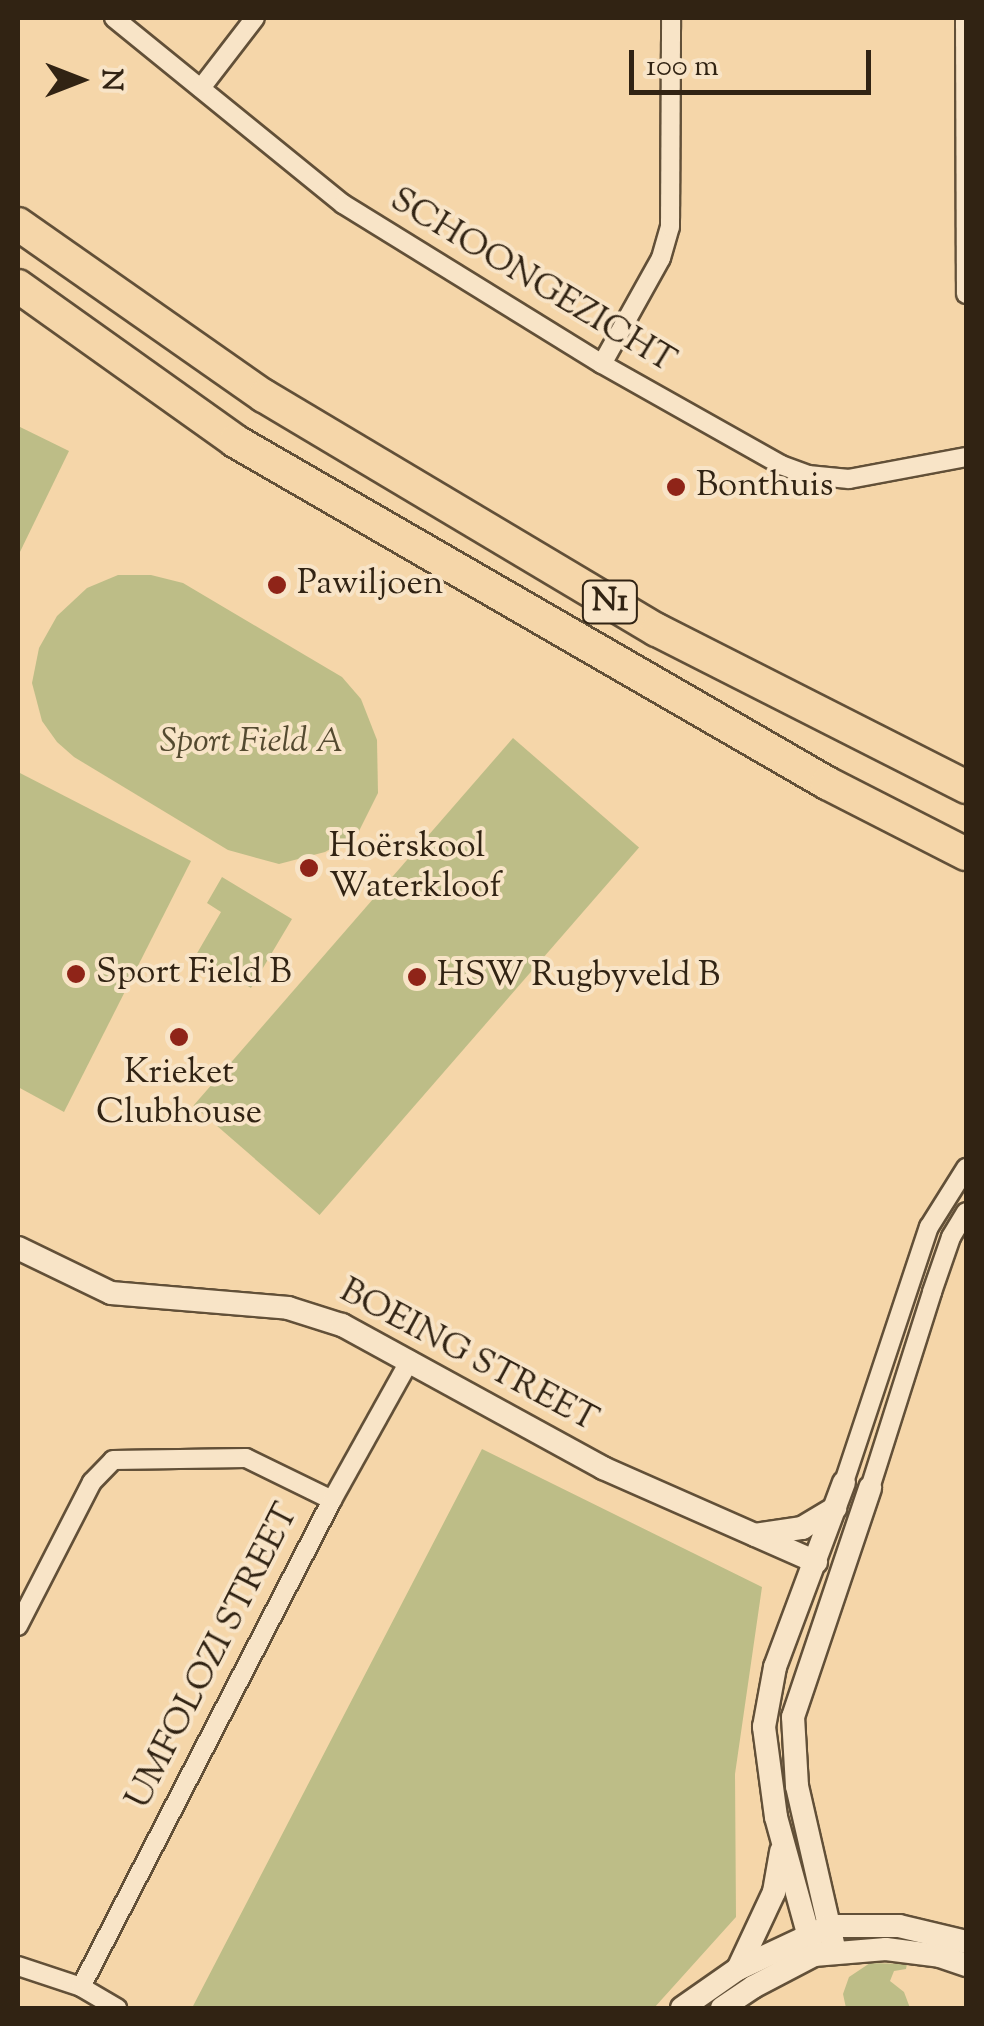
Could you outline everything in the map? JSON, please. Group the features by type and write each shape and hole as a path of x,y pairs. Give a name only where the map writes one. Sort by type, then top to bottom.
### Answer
{"highway":[{"name":"N1","path":"18,224 264,396 658,630 966,786"},
{"name":"N1","path":"18,286 235,441 827,783 966,854"}],"street":[{"name":"SCHOONGEZICHT","path":"114,18 343,204 725,436 808,475 849,479 966,458"},
{"path":"200,88 255,18"},
{"path":"602,364 661,258 670,227 671,18"},
{"path":"965,18 966,294"},
{"path":"822,1942 782,1840 764,1727 771,1680 835,1508 929,1226 966,1168"},
{"path":"822,1942 793,1742 794,1717 938,1274 966,1212"},
{"name":"BOEING STREET","path":"18,1248 110,1293 288,1308 342,1325 603,1468 816,1562"},
{"name":"UMFOLOZI STREET","path":"82,1987 332,1500 410,1360"},
{"path":"18,1626 92,1482 113,1460 246,1458 332,1500"},
{"path":"816,1562 829,1554 870,1488"},
{"path":"752,1535 802,1528 835,1508"},
{"path":"787,1551 796,1590 796,1615"},
{"path":"812,1653 820,1589 816,1562"},
{"path":"738,1969 774,1892 782,1840"},
{"path":"682,2008 738,1969 822,1942 899,1926 966,1949"},
{"path":"722,2008 822,1942"},
{"path":"18,1966 82,1987 118,2008"}],"green space":[{"path":"18,426 69,451 18,556"},
{"name":"Sport Field A","path":"118,575 151,575 183,583 342,677 361,699 377,740 378,793 358,833 325,852 279,864 228,850 74,757 57,742 42,721 32,683 39,648 57,616 87,588"},
{"name":"HSW Rugbyveld B","path":"513,738 639,848 320,1215 193,1106"},
{"name":"Sport Field B","path":"18,772 191,861 64,1112 18,1087"},
{"path":"222,877 292,919 251,988 196,955 221,912 207,903"},
{"path":"482,1449 762,1587 735,1774 736,1917 654,2008 192,2008"},
{"path":"870,1963 907,1964 906,1969 894,1971 890,1981 904,1992 910,2008 846,2008 843,1994 849,1977"}],"place":[{"name":"Bonthuis","path":"676,487"},
{"name":"Pawiljoen","path":"277,585"},
{"name":"Hoërskool Waterkloof","path":"309,868"},
{"name":"Sport Field B","path":"76,974"},
{"name":"HSW Rugbyveld B","path":"417,977"},
{"name":"Krieket Clubhouse","path":"179,1037"}]}
